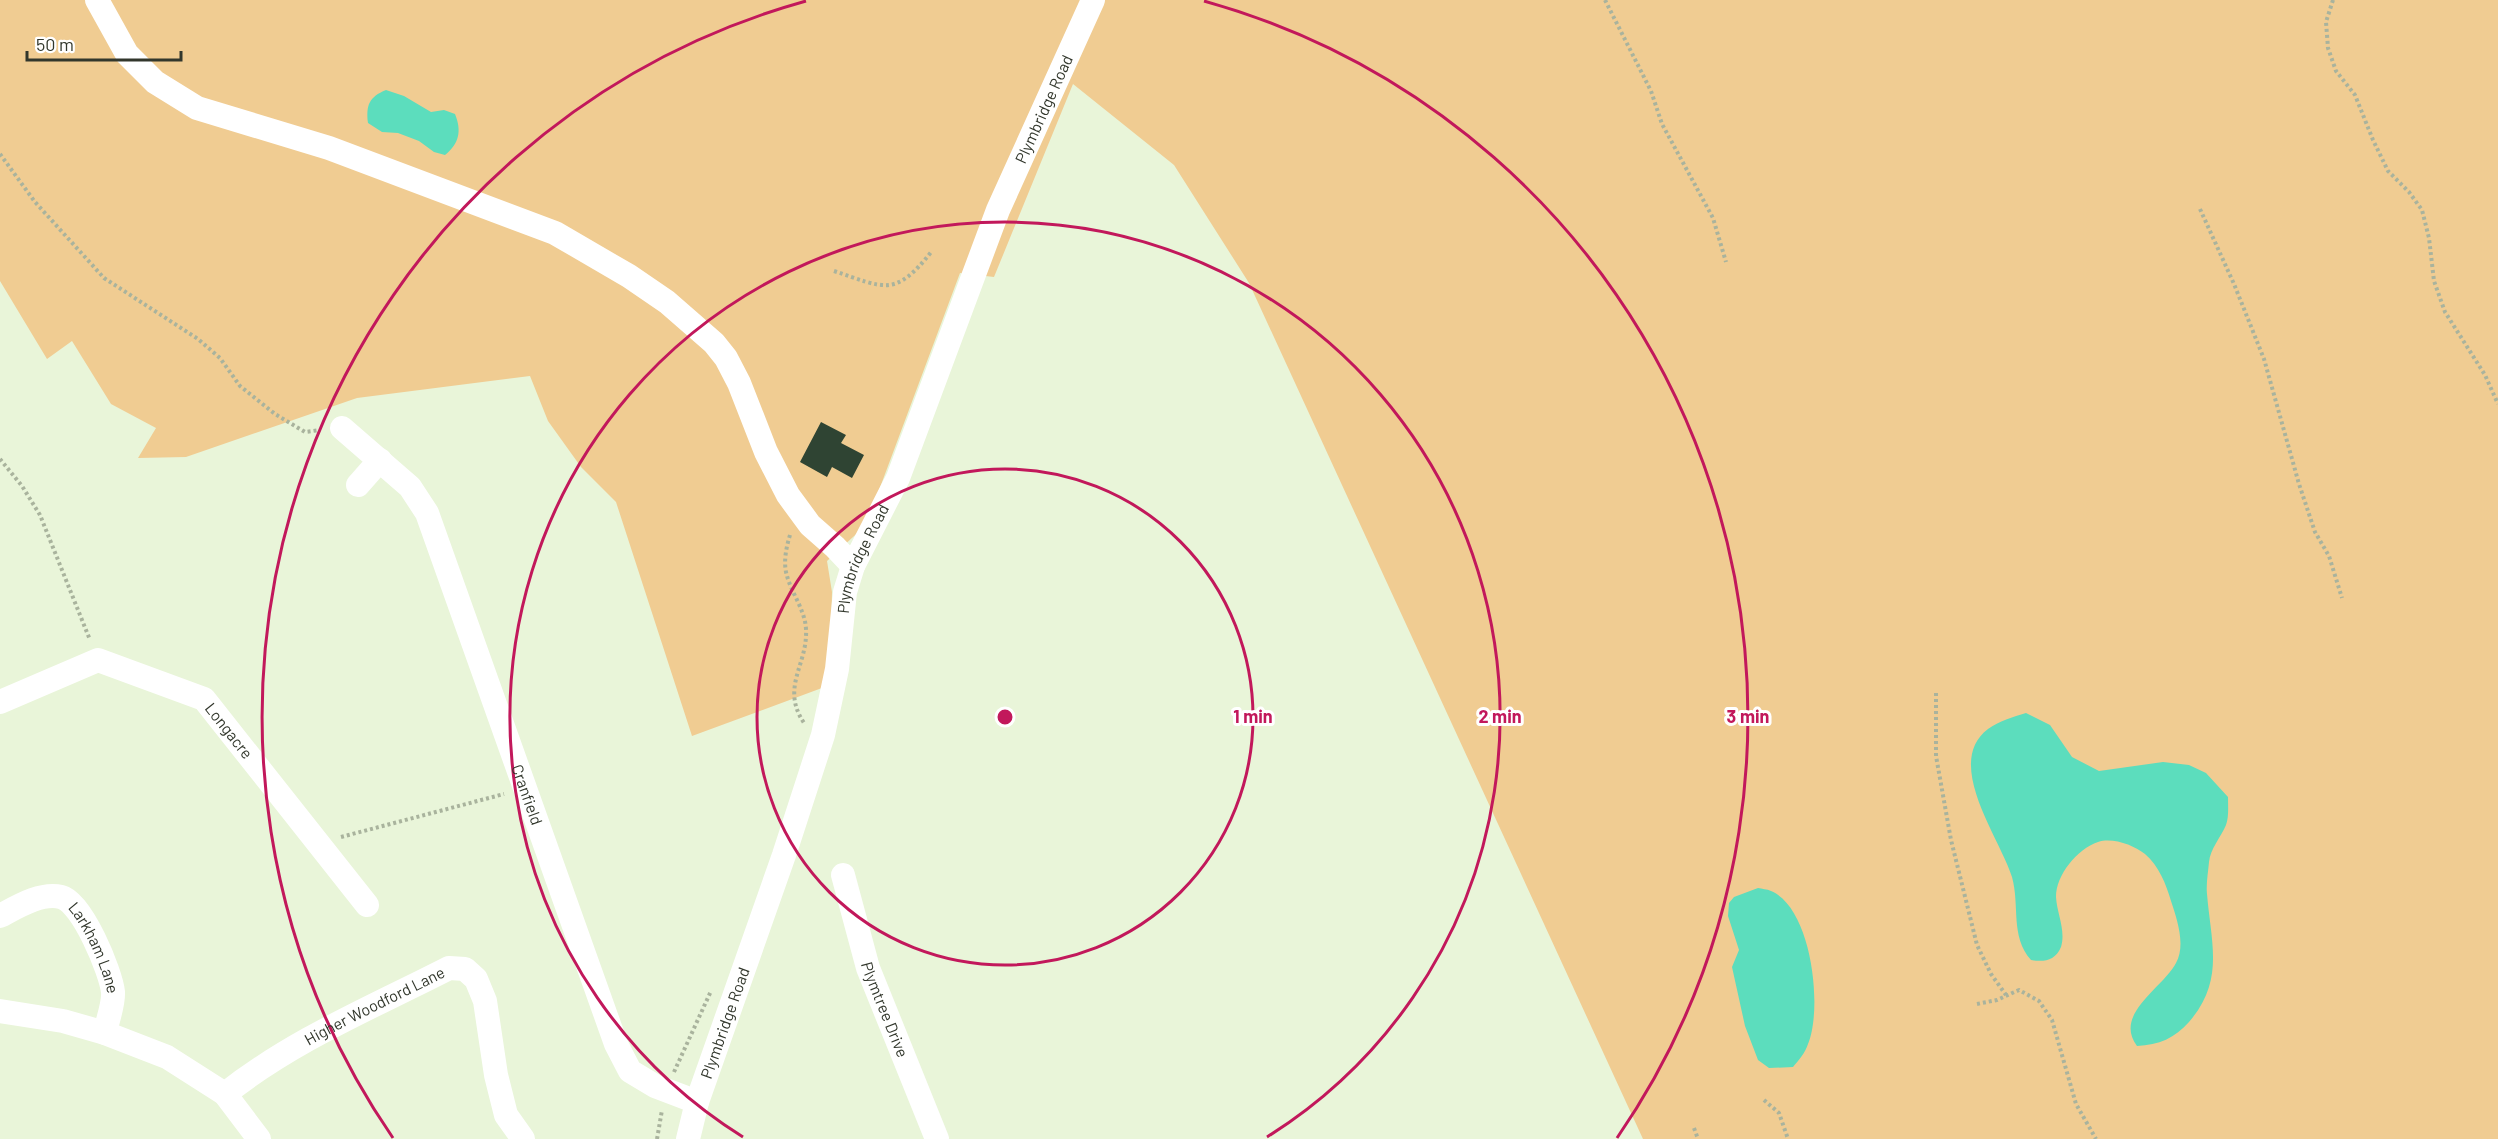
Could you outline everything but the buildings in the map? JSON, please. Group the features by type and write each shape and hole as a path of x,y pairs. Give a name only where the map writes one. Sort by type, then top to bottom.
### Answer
{"street":[{"path":"98,0 128,54 155,82 197,108 329,148 555,233 629,276 667,302 714,343 726,358 739,383 766,452 788,495 810,525 836,547 853,566"},
{"name":"Plymbridge Road","path":"688,1139 697,1102 784,855 823,735 837,669 845,592 853,566 876,526 898,478 998,210 1093,0"},
{"name":"Cranfield","path":"342,428 410,487 427,513 616,1044 630,1071 655,1086 697,1102"},
{"path":"358,485 380,460"},
{"path":"0,702 98,660"},
{"name":"Longacre","path":"98,660 204,699 367,905"},
{"name":"Plymtree Drive","path":"843,875 868,968 937,1139"},
{"name":"Larkham Lane","path":"0,916 27,903 48,897 63,897 77,908 104,963 114,993 105,1033"},
{"name":"Higher Woodford Lane","path":"225,1094 242,1080 328,1027 449,968 465,969 476,979 484,1001 496,1075 506,1114 523,1139"},
{"path":"0,1011 63,1021 105,1033 167,1057 225,1094 259,1139"}],"path":[{"path":"1605,0 1651,91 1662,124 1713,218 1726,262"},
{"path":"2333,0 2326,22 2328,48 2336,71 2355,95 2388,171 2409,192 2422,210 2429,238 2434,281 2445,312 2485,375 2498,404"},
{"path":"0,154 35,202 104,278 198,339 220,358 240,386 275,414 305,432 342,428"},
{"path":"2200,209 2234,284 2264,359 2299,484 2315,532 2329,556 2342,598"},
{"path":"834,271 873,285 890,286 905,281 932,252"},
{"path":"0,459 22,486 40,515 98,660"},
{"path":"802,514 792,527 786,555 787,575 804,616 806,630 792,691 797,712 804,723 823,735"},
{"path":"1936,693 1936,756 1951,840 1977,945 1991,974 2006,995"},
{"path":"318,843 526,789"},
{"path":"1977,1004 1997,1000 2019,990 2039,1001 2052,1020 2076,1104 2096,1139"},
{"path":"1764,1100 1779,1113 1788,1139"},
{"path":"1694,1128 1698,1139"}],"shaded area":[{"path":"0,0 2498,0 2498,1139 1643,1139 1249,283 1174,165 1073,84 994,277 960,273 866,525 827,561 832,592 830,685 692,736 616,502 581,467 548,421 530,376 357,398 186,457 138,458 156,428 111,404 72,341 47,359 0,281"}],"water":[{"path":"386,90 404,96 431,112 444,110 455,114 459,132 450,151 445,155 434,152 419,141 398,133 382,132 368,123 370,102"},
{"path":"2026,713 2050,725 2072,757 2099,771 2163,762 2189,765 2206,773 2228,797 2227,822 2211,852 2207,878 2213,945 2212,976 2208,991 2189,1022 2166,1040 2137,1046 2131,1034 2131,1023 2135,1012 2170,972 2179,956 2180,948 2178,924 2169,895 2158,870 2145,854 2129,845 2110,840 2098,842 2083,850 2069,864 2057,889 2056,897 2062,934 2059,952 2049,960 2040,961 2031,960 2024,951 2018,931 2012,877 1979,801 1971,761 1976,744 1988,729 2001,721"},
{"path":"1758,888 1771,891 1785,901 1796,917 1805,937 1811,960 1814,984 1812,1028 1808,1044 1793,1067 1769,1068 1758,1060 1745,1026 1732,967 1739,950 1728,916 1729,903 1734,897"}]}
